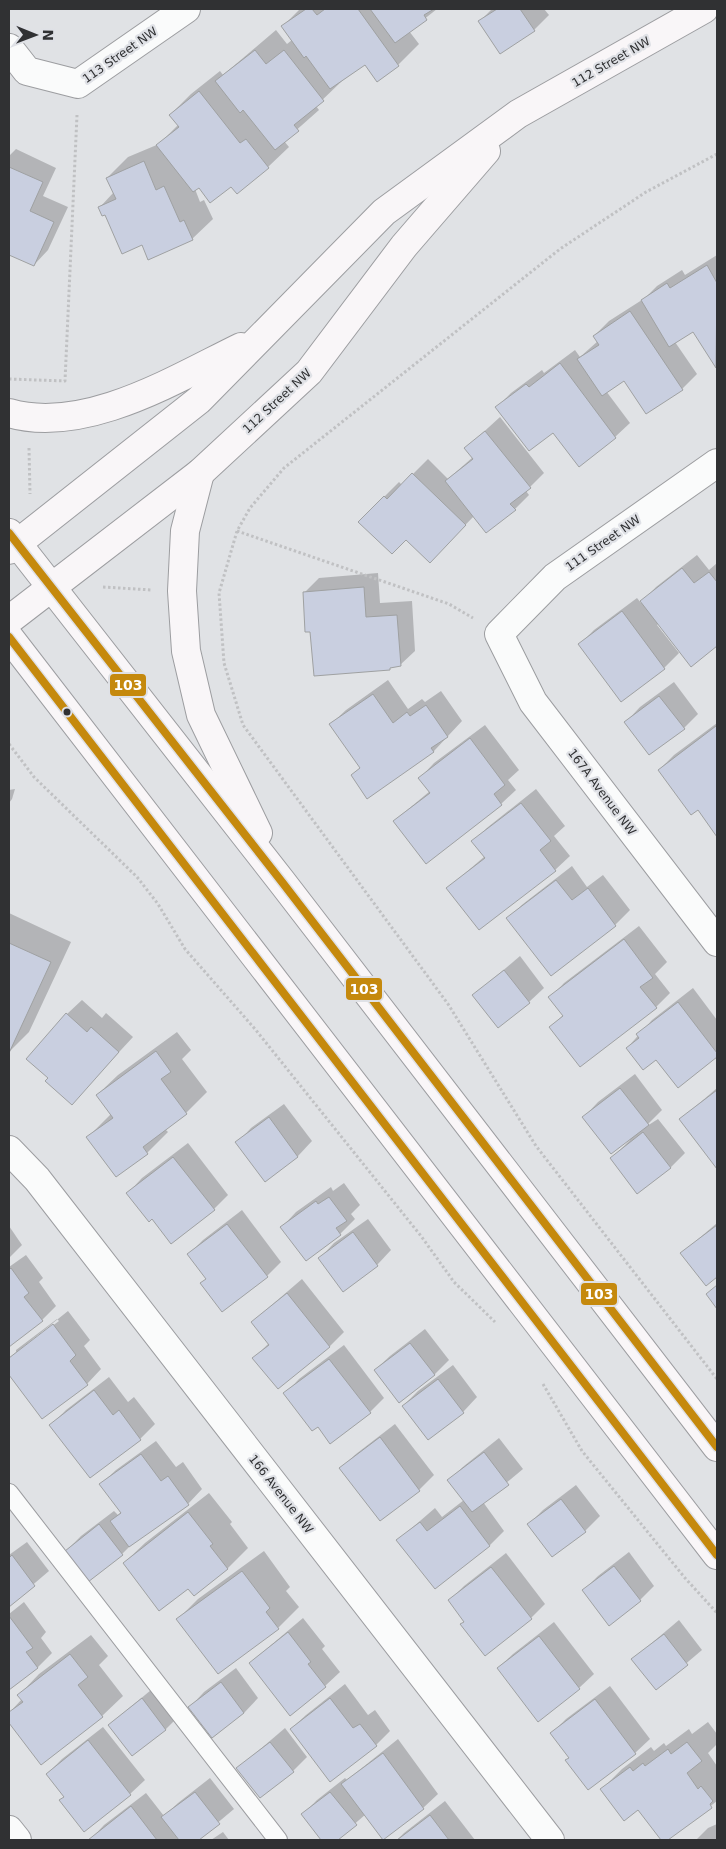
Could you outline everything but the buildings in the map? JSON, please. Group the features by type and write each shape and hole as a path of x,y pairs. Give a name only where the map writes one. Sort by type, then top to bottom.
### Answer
{"main road":[{"name":"112 Street NW","path":"11,542 199,400 384,212 518,114 704,9"},
{"name":"112 Street NW","path":"9,620 200,473 309,372 404,246 518,114"},
{"path":"9,413 29,419 86,414 152,391 256,340"},
{"path":"200,473 185,531 182,591 186,651 201,715 282,882"},
{"path":"11,542 50,587 282,882 717,1447"},
{"path":"9,637 717,1555"}],"street":[{"name":"113 Street NW","path":"78,84 186,9"},
{"path":"9,48 26,71 78,84"},
{"name":"111 Street NW","path":"499,634 555,577 717,463"},
{"name":"167A Avenue NW","path":"499,634 533,702 717,942"},
{"name":"166 Avenue NW","path":"9,1150 38,1179 550,1840"},
{"path":"9,1830 17,1840"}],"lane":[{"path":"9,1493 278,1840"}],"path":[{"path":"9,379 65,381 78,84"},
{"path":"717,154 646,192 560,249 284,468 250,508 237,531 219,593 224,663 243,725 448,1004 536,1146 717,1379"},
{"path":"29,438 30,494 33,499"},
{"path":"237,531 449,604 499,634"},
{"path":"96,587 156,590"},
{"path":"9,744 34,777 137,877 158,904 186,950 261,1037 421,1236 454,1282 499,1326"},
{"path":"538,1377 582,1451 717,1613"}],"transit line":[{"name":"103","path":"9,533 282,882 717,1447"},
{"name":"103","path":"9,637 717,1555"}]}
